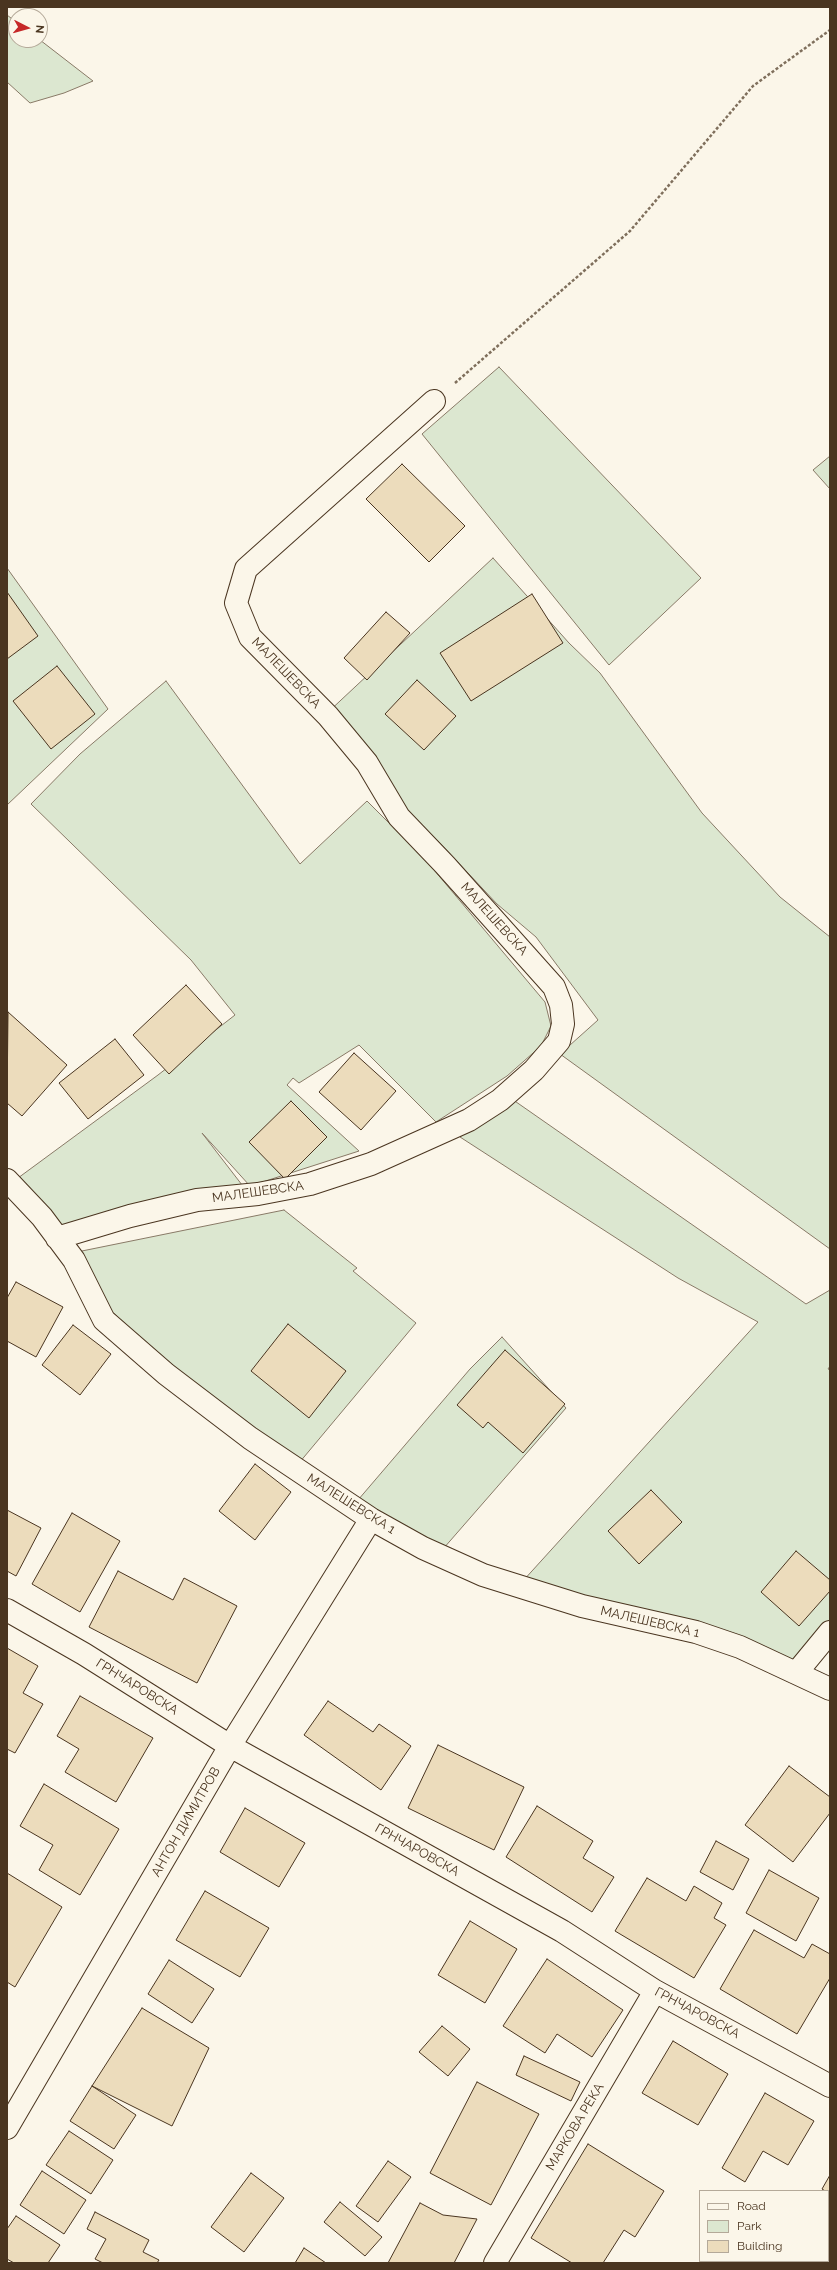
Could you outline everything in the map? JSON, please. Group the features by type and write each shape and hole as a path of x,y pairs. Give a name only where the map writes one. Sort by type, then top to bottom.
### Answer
{"street":[{"name":"МАЛЕШЕВСКА","path":"57,1238 130,1216 198,1200 258,1194 310,1184 371,1164 469,1120 494,1104 534,1070 559,1041 563,1024 561,1005 554,987 445,865 399,817 368,762 328,716 250,637 236,603 246,569 434,401"},
{"name":"МАЛЕШЕВСКА 1","path":"7,1180 42,1217 74,1260 104,1320 166,1374 250,1438 371,1519 423,1548 483,1575 582,1606 696,1632 740,1647 797,1672 830,1689"},
{"name":"АНТОН ДИМИТРОВ","path":"7,2128 230,1746 371,1519"},
{"name":"ГРНЧАРОВСКА","path":"7,1610 84,1654 230,1746 555,1927 655,1991 830,2086"},
{"path":"797,1672 830,1632"},
{"name":"МАРКОВА РЕКА","path":"495,2263 655,1991"}],"path":[{"path":"434,401 630,231 753,86 830,30"}],"green space":[{"path":"7,15 8,48 48,48 48,46 93,81 64,93 30,103 7,82"},
{"path":"499,367 701,578 609,665 422,434"},
{"path":"830,456 830,489 813,470"},
{"path":"493,558 569,643 600,673 702,813 780,897 830,937 830,1249 560,1054 598,1020 536,937 497,904 437,840 383,793 325,715"},
{"path":"7,568 108,709 7,805"},
{"path":"166,681 300,864 367,801 424,858 545,1002 551,1026 541,1046 507,1076 436,1122 359,1045 299,1083 293,1078 287,1085 359,1151 250,1186 202,1133 249,1194 65,1237 18,1178 158,1075 235,1015 191,960 31,804 80,754"},
{"path":"509,1097 806,1304 830,1290 830,1366 828,1369 830,1370 830,1631 804,1666 522,1582 758,1322 678,1278 460,1137"},
{"path":"284,1210 357,1268 353,1271 416,1323 299,1463 201,1394 108,1308 72,1253"},
{"path":"502,1337 566,1408 443,1549 358,1500 470,1369"}],"building":[{"path":"402,464 465,526 429,562 366,499"},
{"path":"7,592 38,636 7,659"},
{"path":"532,594 563,643 471,701 440,653"},
{"path":"386,612 410,633 367,680 344,658"},
{"path":"57,666 95,714 51,749 13,701"},
{"path":"417,680 456,716 424,750 385,714"},
{"path":"186,985 222,1024 169,1074 133,1035"},
{"path":"8,1012 67,1065 22,1116 7,1103"},
{"path":"115,1039 144,1075 88,1119 59,1083"},
{"path":"354,1053 396,1091 361,1130 319,1092"},
{"path":"291,1101 327,1137 285,1179 249,1142"},
{"path":"16,1282 63,1307 36,1357 7,1341 7,1298"},
{"path":"288,1324 346,1371 309,1418 251,1371"},
{"path":"73,1325 111,1354 80,1395 42,1365"},
{"path":"505,1350 565,1404 523,1453 488,1422 483,1428 457,1405"},
{"path":"255,1464 291,1492 255,1540 219,1511"},
{"path":"651,1490 682,1522 639,1564 608,1531"},
{"path":"7,1510 41,1528 16,1576 7,1571"},
{"path":"72,1513 120,1541 80,1612 32,1584"},
{"path":"796,1551 830,1580 830,1591 799,1626 761,1592"},
{"path":"118,1571 173,1600 184,1578 237,1606 197,1683 89,1627"},
{"path":"7,1648 38,1666 23,1693 43,1704 15,1753 7,1749"},
{"path":"80,1696 153,1738 116,1802 65,1772 79,1749 57,1736"},
{"path":"328,1701 373,1732 379,1724 411,1746 381,1790 304,1735"},
{"path":"438,1745 524,1787 494,1850 408,1808"},
{"path":"789,1766 830,1797 830,1813 793,1862 745,1825"},
{"path":"44,1784 119,1829 80,1895 39,1870 53,1845 20,1826"},
{"path":"537,1806 593,1841 583,1858 614,1877 592,1912 506,1857"},
{"path":"245,1808 305,1843 279,1887 220,1852"},
{"path":"716,1841 749,1859 733,1890 700,1872"},
{"path":"769,1870 819,1898 796,1941 746,1913"},
{"path":"7,1873 62,1907 15,1987 7,1982"},
{"path":"647,1878 686,1901 694,1886 722,1903 714,1918 726,1925 694,1978 615,1931"},
{"path":"205,1891 269,1928 240,1977 176,1940"},
{"path":"470,1921 517,1949 485,2003 438,1975"},
{"path":"754,1930 804,1958 812,1944 830,1954 830,1978 797,2034 720,1989"},
{"path":"547,1959 623,2010 592,2057 557,2034 545,2053 503,2026"},
{"path":"169,1960 214,1989 192,2023 148,1994"},
{"path":"142,2008 209,2048 172,2126 92,2086"},
{"path":"442,2026 470,2049 448,2076 419,2052"},
{"path":"673,2041 728,2074 698,2125 642,2093"},
{"path":"524,2056 580,2082 571,2101 516,2075"},
{"path":"477,2082 539,2114 491,2205 430,2173"},
{"path":"92,2086 136,2115 114,2149 70,2121"},
{"path":"765,2093 814,2121 788,2165 763,2151 745,2182 722,2168"},
{"path":"69,2131 113,2160 91,2194 46,2165"},
{"path":"588,2144 664,2191 635,2237 624,2230 603,2263 572,2263 531,2238"},
{"path":"388,2161 411,2177 378,2222 356,2206"},
{"path":"42,2171 86,2200 64,2234 20,2205"},
{"path":"251,2173 284,2198 244,2252 211,2227"},
{"path":"830,2175 830,2194 829,2190 822,2189"},
{"path":"340,2202 382,2237 365,2256 324,2222"},
{"path":"420,2203 443,2215 477,2219 454,2263 388,2263"},
{"path":"95,2212 149,2240 143,2252 159,2260 157,2263 103,2263 95,2259 106,2239 87,2229"},
{"path":"16,2216 60,2245 48,2263 14,2263 7,2259 7,2229"},
{"path":"304,2248 326,2263 295,2263"}]}
